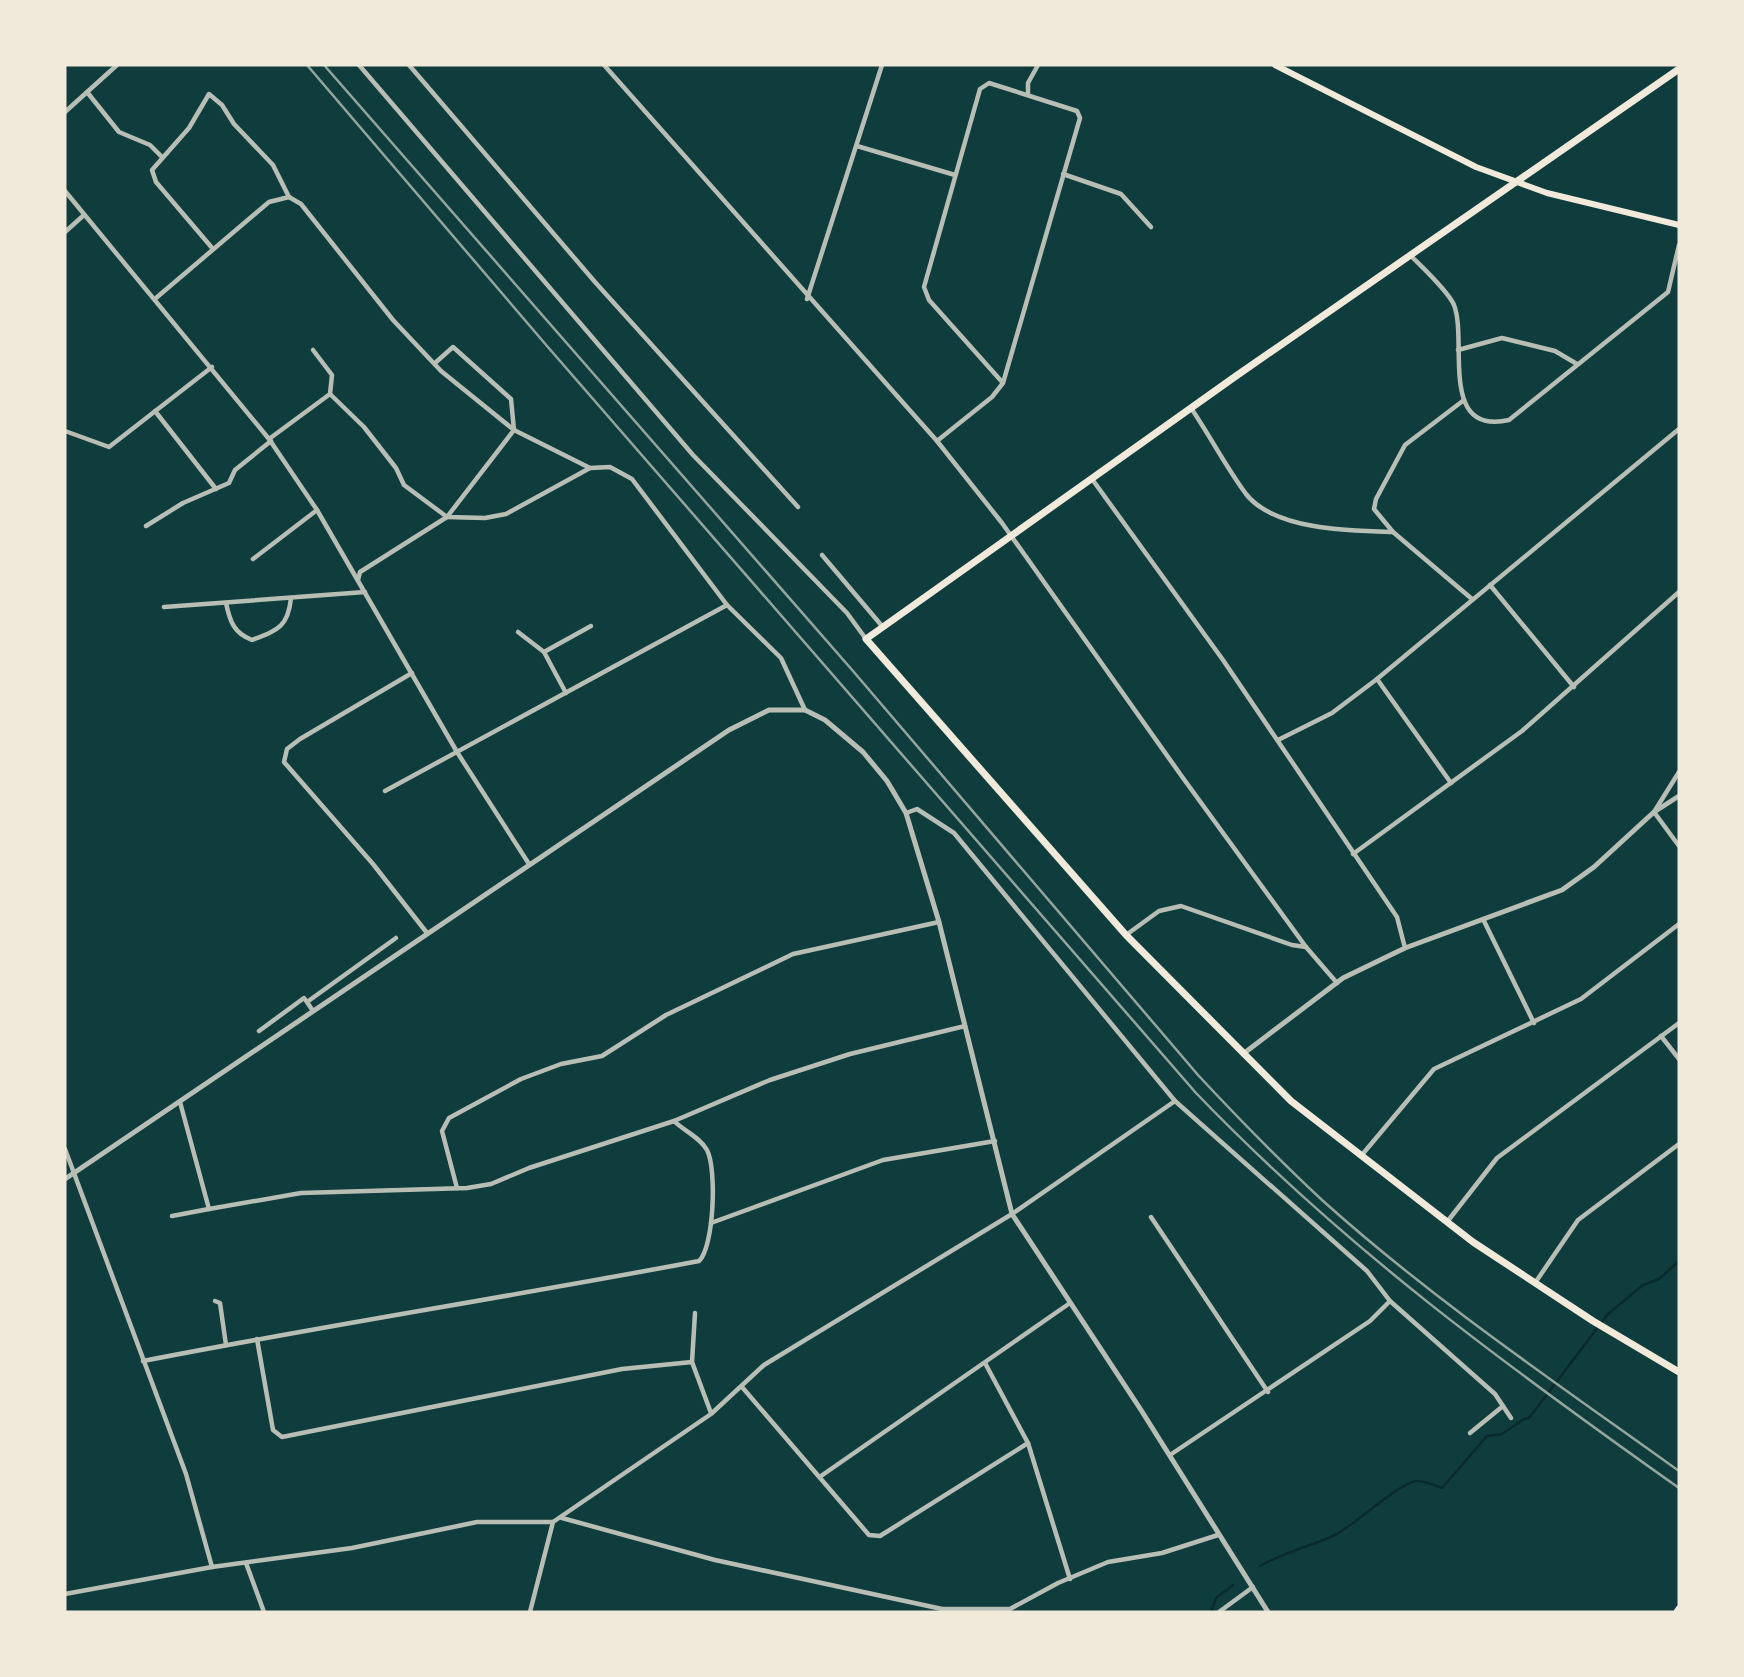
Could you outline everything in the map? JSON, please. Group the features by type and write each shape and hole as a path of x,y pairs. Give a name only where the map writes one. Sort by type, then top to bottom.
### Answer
{"main road":[{"path":"1275,65 1476,167 1521,181 1547,193 1679,225"},
{"path":"1679,69 1191,408 866,639 1126,935 1291,1101 1446,1222 1535,1283 1679,1372"}],"street":[{"path":"65,112 117,65"},
{"path":"359,65 693,455 847,614 866,639"},
{"path":"409,65 595,282 798,507"},
{"path":"604,65 807,299 937,441 1011,536 1306,947 1337,983"},
{"path":"807,299 881,65"},
{"path":"1028,95 1028,83 1038,65"},
{"path":"937,441 992,397 1003,383 1080,118 1077,111 989,83 982,87 925,294 1003,383"},
{"path":"87,92 119,132 143,140 162,157"},
{"path":"214,249 156,182 152,170 189,128 209,94 222,105 234,124 273,165 289,198 300,204 393,320 435,363 514,430 590,468"},
{"path":"857,146 956,174"},
{"path":"1063,174 1121,194 1151,227"},
{"path":"65,191 156,298 270,440 317,510 457,752 529,864"},
{"path":"156,298 269,202 289,198"},
{"path":"65,232 84,215"},
{"path":"1411,256 1454,305 1464,400 1480,419 1493,423 1509,420 1668,292 1679,245"},
{"path":"1458,350 1502,338 1555,351 1577,364"},
{"path":"358,581 359,572 447,517 514,430 511,399 453,347 435,363"},
{"path":"146,526 183,503 229,483 235,470 330,394 332,375 313,350"},
{"path":"65,431 109,447 212,367"},
{"path":"330,394 364,427 396,468 404,485 447,517 485,518 506,513 590,468 610,467 632,479 727,605 781,658 805,710"},
{"path":"1464,400 1405,445 1376,499 1374,509 1393,532 1472,599"},
{"path":"1191,408 1247,496 1274,515 1313,526 1393,532"},
{"path":"155,411 216,489"},
{"path":"1278,740 1332,713 1377,679 1679,429"},
{"path":"1092,480 1278,740 1397,917 1405,948"},
{"path":"253,559 317,510"},
{"path":"822,555 882,626"},
{"path":"1490,585 1574,687"},
{"path":"164,607 365,592"},
{"path":"1353,854 1522,731 1679,592"},
{"path":"226,603 229,619 239,635 253,640 284,625 289,615 291,598"},
{"path":"385,790 727,605"},
{"path":"544,652 591,626"},
{"path":"519,632 544,652 566,693"},
{"path":"412,673 300,740 287,750 284,762 373,864 427,933"},
{"path":"1377,679 1451,783"},
{"path":"65,1179 729,730 769,710 805,710 825,720 863,752 887,781 906,813 939,922 1012,1214 1170,1455 1268,1612"},
{"path":"1654,812 1679,772"},
{"path":"1243,1054 1337,983 1405,948 1562,890 1594,867 1654,812 1679,796"},
{"path":"906,813 917,809 954,833 1175,1101 1367,1271 1390,1301 1495,1394 1511,1418"},
{"path":"1654,812 1679,846"},
{"path":"1126,935 1159,911 1181,906 1292,945 1306,947"},
{"path":"1483,919 1534,1023"},
{"path":"457,1188 442,1131 449,1118 482,1098 561,1064 601,1056 666,1015 793,954 939,922"},
{"path":"1361,1156 1434,1069 1581,999 1679,924"},
{"path":"307,1002 396,938"},
{"path":"259,1031 304,998 313,1011"},
{"path":"1446,1222 1497,1158 1679,1023"},
{"path":"172,1216 301,1192 457,1188 491,1184 529,1168 674,1121 782,1077 907,1039 965,1026"},
{"path":"1661,1036 1679,1059"},
{"path":"65,1594 212,1567 352,1548 477,1522 553,1522 711,1414 764,1365 1012,1214 1175,1101"},
{"path":"180,1102 209,1209"},
{"path":"143,1361 699,1261 705,1253 710,1223 712,1176 708,1151 700,1140 674,1121"},
{"path":"710,1223 883,1160 995,1141"},
{"path":"1535,1283 1578,1220 1679,1144"},
{"path":"65,1149 186,1474 212,1567"},
{"path":"1151,1217 1268,1391"},
{"path":"215,1301 220,1303 226,1345"},
{"path":"1170,1455 1370,1321 1390,1301"},
{"path":"821,1476 1070,1303"},
{"path":"695,1313 692,1362 711,1414"},
{"path":"257,1339 273,1430 282,1437 622,1369 692,1362"},
{"path":"985,1363 1028,1443 1070,1579"},
{"path":"742,1387 869,1535 880,1536 1028,1443"},
{"path":"1470,1433 1503,1406"},
{"path":"561,1517 715,1560 942,1609 1009,1611 1108,1562 1162,1553 1218,1535"},
{"path":"530,1612 553,1522"},
{"path":"246,1563 264,1612"},
{"path":"1219,1612 1252,1587"}],"waterway":[{"path":"1260,1566 1335,1535 1408,1484 1422,1481 1442,1488 1487,1436 1502,1434 1529,1418 1608,1314 1643,1285 1659,1279 1679,1261"},
{"path":"1211,1612 1216,1598 1233,1585"}],"railway":[{"path":"307,65 547,346 1196,1093 1310,1203 1368,1253 1551,1396 1679,1488"},
{"path":"324,65 853,671 1198,1075 1243,1123 1364,1237 1452,1307 1679,1471"}]}
